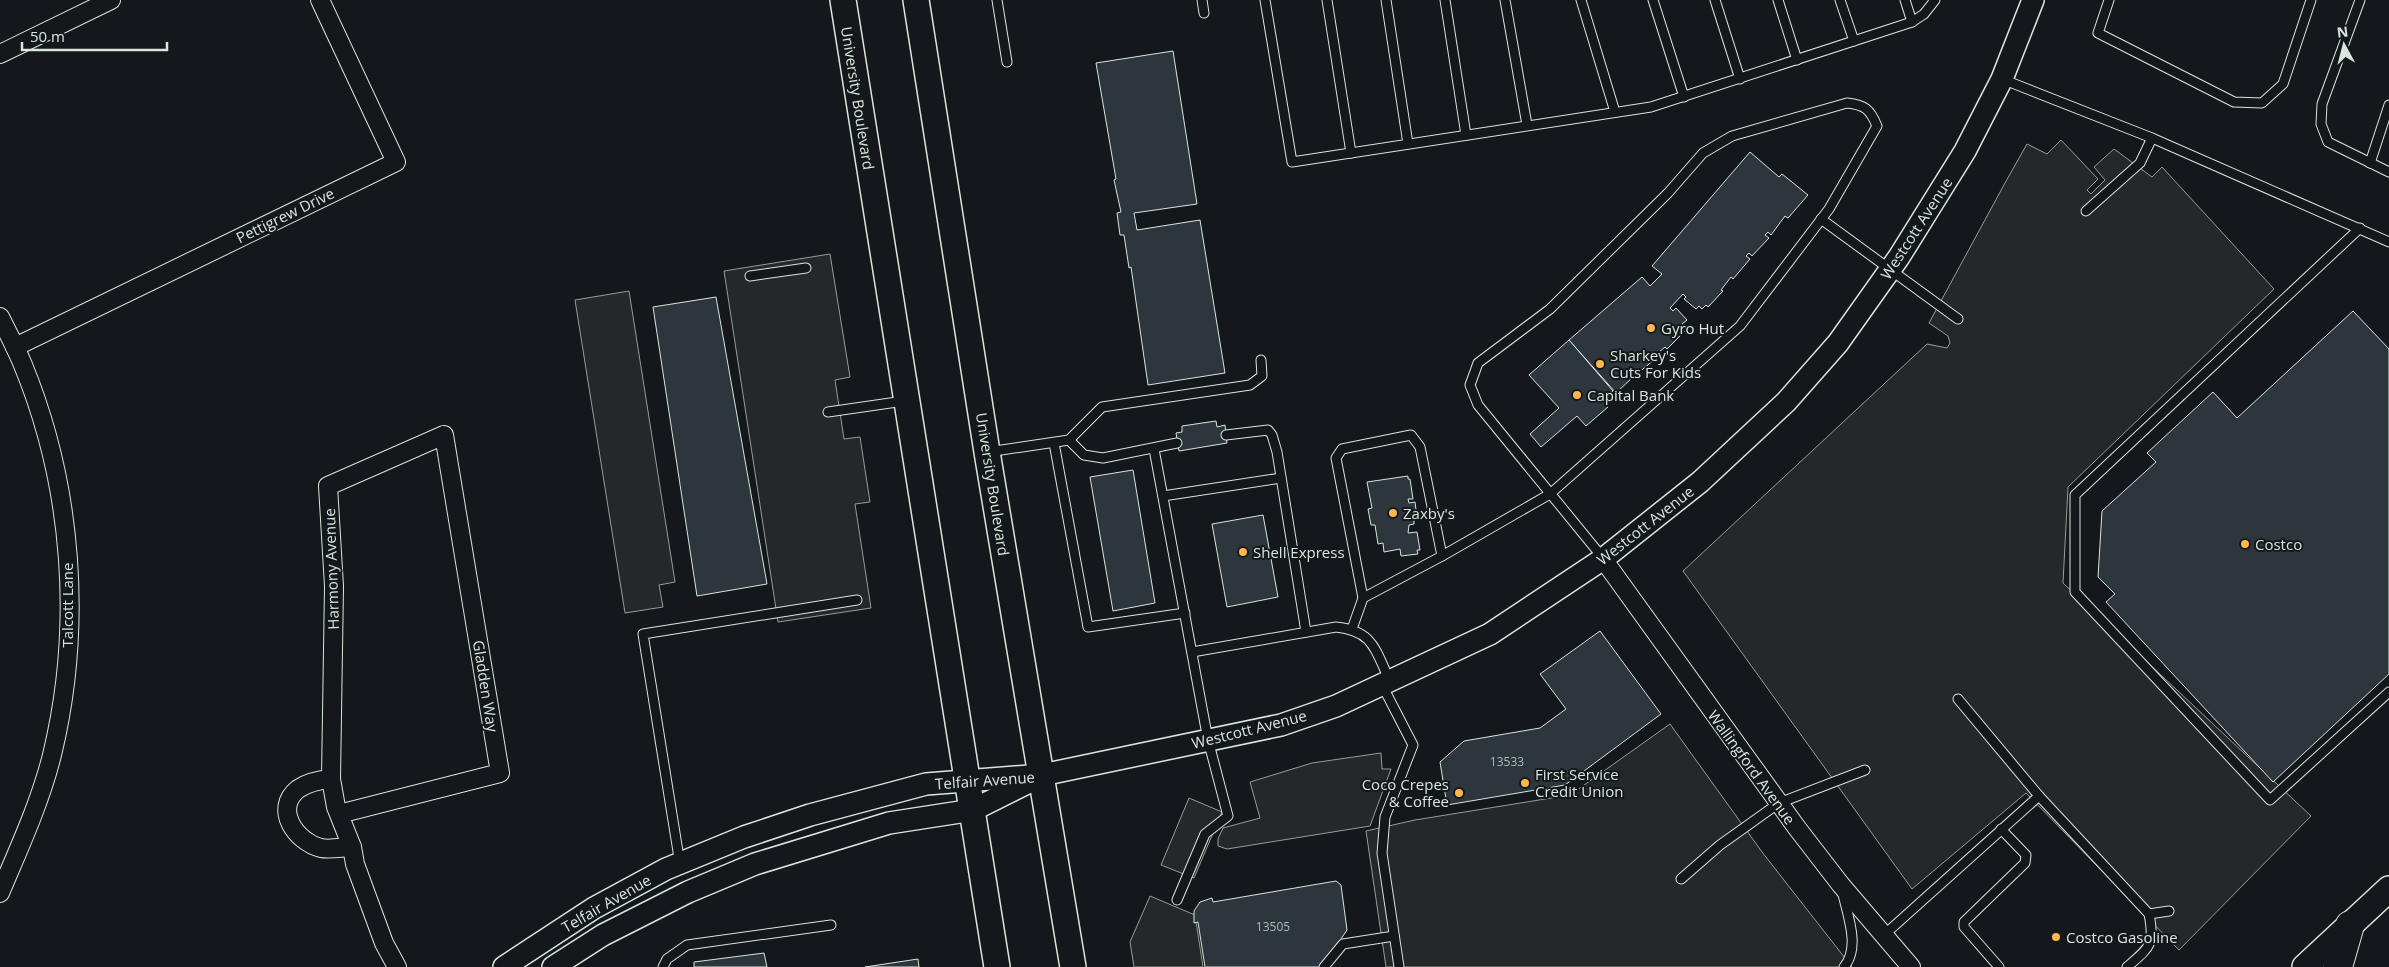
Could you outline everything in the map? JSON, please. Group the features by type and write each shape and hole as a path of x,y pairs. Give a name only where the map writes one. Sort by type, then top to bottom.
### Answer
{"highway":[{"path":"2338,967 2350,925"}],"main road":[{"name":"University Boulevard","path":"843,0 997,967"},
{"name":"University Boulevard","path":"916,0 987,452 1073,967"},
{"path":"2305,967 2389,889"}],"street":[{"path":"0,54 111,0"},
{"name":"Pettigrew Drive","path":"15,347 396,162 320,0"},
{"name":"Westcott Avenue","path":"1042,775 1281,725 1336,706 1490,634 1603,559 1700,482 1786,402 1838,343 1891,268 1966,151 2002,79 2033,0"},
{"name":"Talcott Lane","path":"0,317 23,365 49,444 65,530 71,604 66,679 52,756 28,829 0,893"},
{"name":"Harmony Avenue","path":"397,967 381,934 355,864 352,847 339,814 331,779 334,586 328,486 444,435"},
{"name":"Gladden Way","path":"339,814 500,773 444,435"},
{"name":"Wallingford Avenue","path":"1603,559 1779,803 1841,885 1911,967"},
{"name":"Telfair Avenue","path":"504,967 594,908 680,864 744,837 810,815 926,784 1042,775"},
{"name":"Telfair Avenue","path":"553,967 603,935 688,892 755,864 889,823 973,810 1042,775"},
{"path":"331,779 313,781 297,790 290,801 288,815 290,825 297,836 322,849 352,847"}],"lane":[{"path":"997,0 1007,62"},
{"path":"1202,0 1204,13"},
{"path":"1265,0 1292,162 1651,107 1912,22 1924,14 1936,0"},
{"path":"1327,0 1351,153"},
{"path":"1386,0 1408,144"},
{"path":"1445,0 1466,135"},
{"path":"1506,0 1527,126"},
{"path":"1581,0 1615,112"},
{"path":"1653,0 1684,97"},
{"path":"1715,0 1740,79"},
{"path":"1778,0 1798,60"},
{"path":"1840,0 1854,41"},
{"path":"1905,0 1912,22"},
{"path":"2109,0 2098,33 2234,102 2262,103 2283,84 2311,0"},
{"path":"2360,0 2322,104 2321,124 2328,142 2389,172"},
{"path":"2002,79 2152,138 2389,242"},
{"path":"1363,598 1442,556 1550,494 1740,326 1821,219 1877,126 1872,115 1862,105 1847,103 1732,136 1702,152 1668,193 1550,309 1478,363 1470,386 1478,406 1550,494 1603,559"},
{"path":"2370,163 2389,105"},
{"path":"2086,212 2140,163 2152,138"},
{"path":"1821,219 1891,268 1958,319"},
{"path":"2360,228 2074,495 2075,592 2270,800 2389,692"},
{"path":"750,276 806,268"},
{"path":"987,452 1069,440 1102,407 1250,385 1262,376 1261,360"},
{"path":"828,412 906,401"},
{"path":"1226,435 1268,430 1272,435 1277,452 1306,632"},
{"path":"1352,628 1363,598 1336,458 1342,449 1411,435 1420,447 1442,556"},
{"path":"1069,440 1084,456 1103,458 1177,443"},
{"path":"1054,443 1088,627 1184,613"},
{"path":"1154,449 1208,740 1228,816 1206,834 1177,900"},
{"path":"1163,496 1281,478"},
{"path":"680,864 643,634 857,600"},
{"path":"1192,652 1336,627 1352,628 1368,638 1413,745 1385,817 1382,853 1399,967"},
{"path":"1958,699 2039,796 2150,914 2153,934 2147,950 2126,967"},
{"path":"1682,879 1720,845 1779,803 1865,770"},
{"path":"1884,936 2039,796"},
{"path":"1999,967 1964,927 1964,922 2025,863 2026,856 2001,829"},
{"path":"1841,885 1853,948 1844,967"},
{"path":"2150,914 2169,910"},
{"path":"663,967 667,959 687,945 831,925"},
{"path":"1324,967 1343,944 1394,936"}],"shaded area":[{"path":"2061,140 2098,179 2087,190 2091,194 2105,180 2094,167 2114,149 2152,177 2162,167 2274,289 2068,487 2063,583 2311,816 2179,950 2026,793 1912,889 1683,571 1927,344 1947,348 1950,343 1948,336 1929,323 2005,183 2027,144 2047,154"},
{"path":"830,254 850,377 835,380 844,439 860,437 870,502 855,504 871,608 778,622 724,271"},
{"path":"629,291 675,582 659,585 663,607 625,613 575,300"},
{"path":"1670,724 1762,852 1852,967 1386,967 1366,831 1415,820 1570,795"},
{"path":"1381,753 1382,769 1391,769 1370,826 1227,849 1218,846 1218,839 1223,828 1260,818 1250,782 1312,763"},
{"path":"1189,798 1222,812 1194,878 1161,865"},
{"path":"1150,896 1195,915 1203,967 1134,967 1130,942"}],"building":[{"path":"1173,51 1197,204 1134,213 1137,230 1200,220 1225,373 1148,385 1131,267 1129,268 1124,235 1120,235 1117,213 1121,212 1114,180 1116,179 1096,63"},
{"path":"1750,152 1779,177 1782,174 1808,195 1788,218 1785,216 1771,235 1768,232 1765,235 1769,238 1752,256 1749,253 1746,256 1750,259 1733,279 1731,277 1721,290 1723,291 1708,307 1706,305 1702,309 1699,306 1696,309 1684,299 1686,297 1683,294 1670,308 1673,311 1676,308 1687,320 1682,324 1687,329 1667,349 1665,347 1653,357 1655,359 1637,374 1634,370 1630,373 1633,377 1616,393 1569,340 1642,277 1650,286 1662,274 1652,266"},
{"path":"716,297 767,584 697,596 653,307"},
{"name":"Costco","path":"2353,311 2389,349 2389,674 2273,782 2106,602 2115,594 2098,577 2102,511 2156,462 2147,453 2213,392 2237,418"},
{"name":"Capital Bank","path":"1569,340 1613,391 1602,399 1608,407 1586,426 1577,416 1541,447 1530,434 1559,408 1529,375"},
{"path":"1216,421 1217,427 1225,425 1227,443 1179,451 1176,433 1182,432 1182,426"},
{"path":"1133,470 1155,603 1113,611 1090,477"},
{"name":"Zaxby's","path":"1408,476 1413,499 1408,499 1409,503 1415,502 1417,517 1414,518 1414,524 1409,525 1408,533 1417,532 1420,550 1417,550 1418,554 1401,556 1400,549 1384,552 1383,543 1378,544 1375,525 1371,525 1368,509 1372,508 1367,482"},
{"path":"1263,515 1278,597 1227,607 1212,524"},
{"path":"1600,631 1661,714 1565,785 1447,805 1440,762 1464,741 1540,728 1566,709 1540,674"},
{"path":"1336,881 1341,885 1347,930 1322,967 1205,967 1198,922 1194,923 1194,911 1200,902 1212,898 1213,902"},
{"path":"764,953 767,967 694,967 694,962"},
{"path":"918,959 919,967 865,967"}],"place":[{"name":"Gyro Hut","path":"1651,328"},
{"name":"Sharkey's Cuts For Kids","path":"1600,364"},
{"name":"Capital Bank","path":"1577,395"},
{"name":"Zaxby's","path":"1393,513"},
{"name":"Costco","path":"2245,544"},
{"name":"Shell Express","path":"1243,552"},
{"name":"First Service Credit Union","path":"1525,783"},
{"name":"Coco Crepes & Coffee","path":"1459,793"},
{"name":"Costco Gasoline","path":"2056,937"}]}
